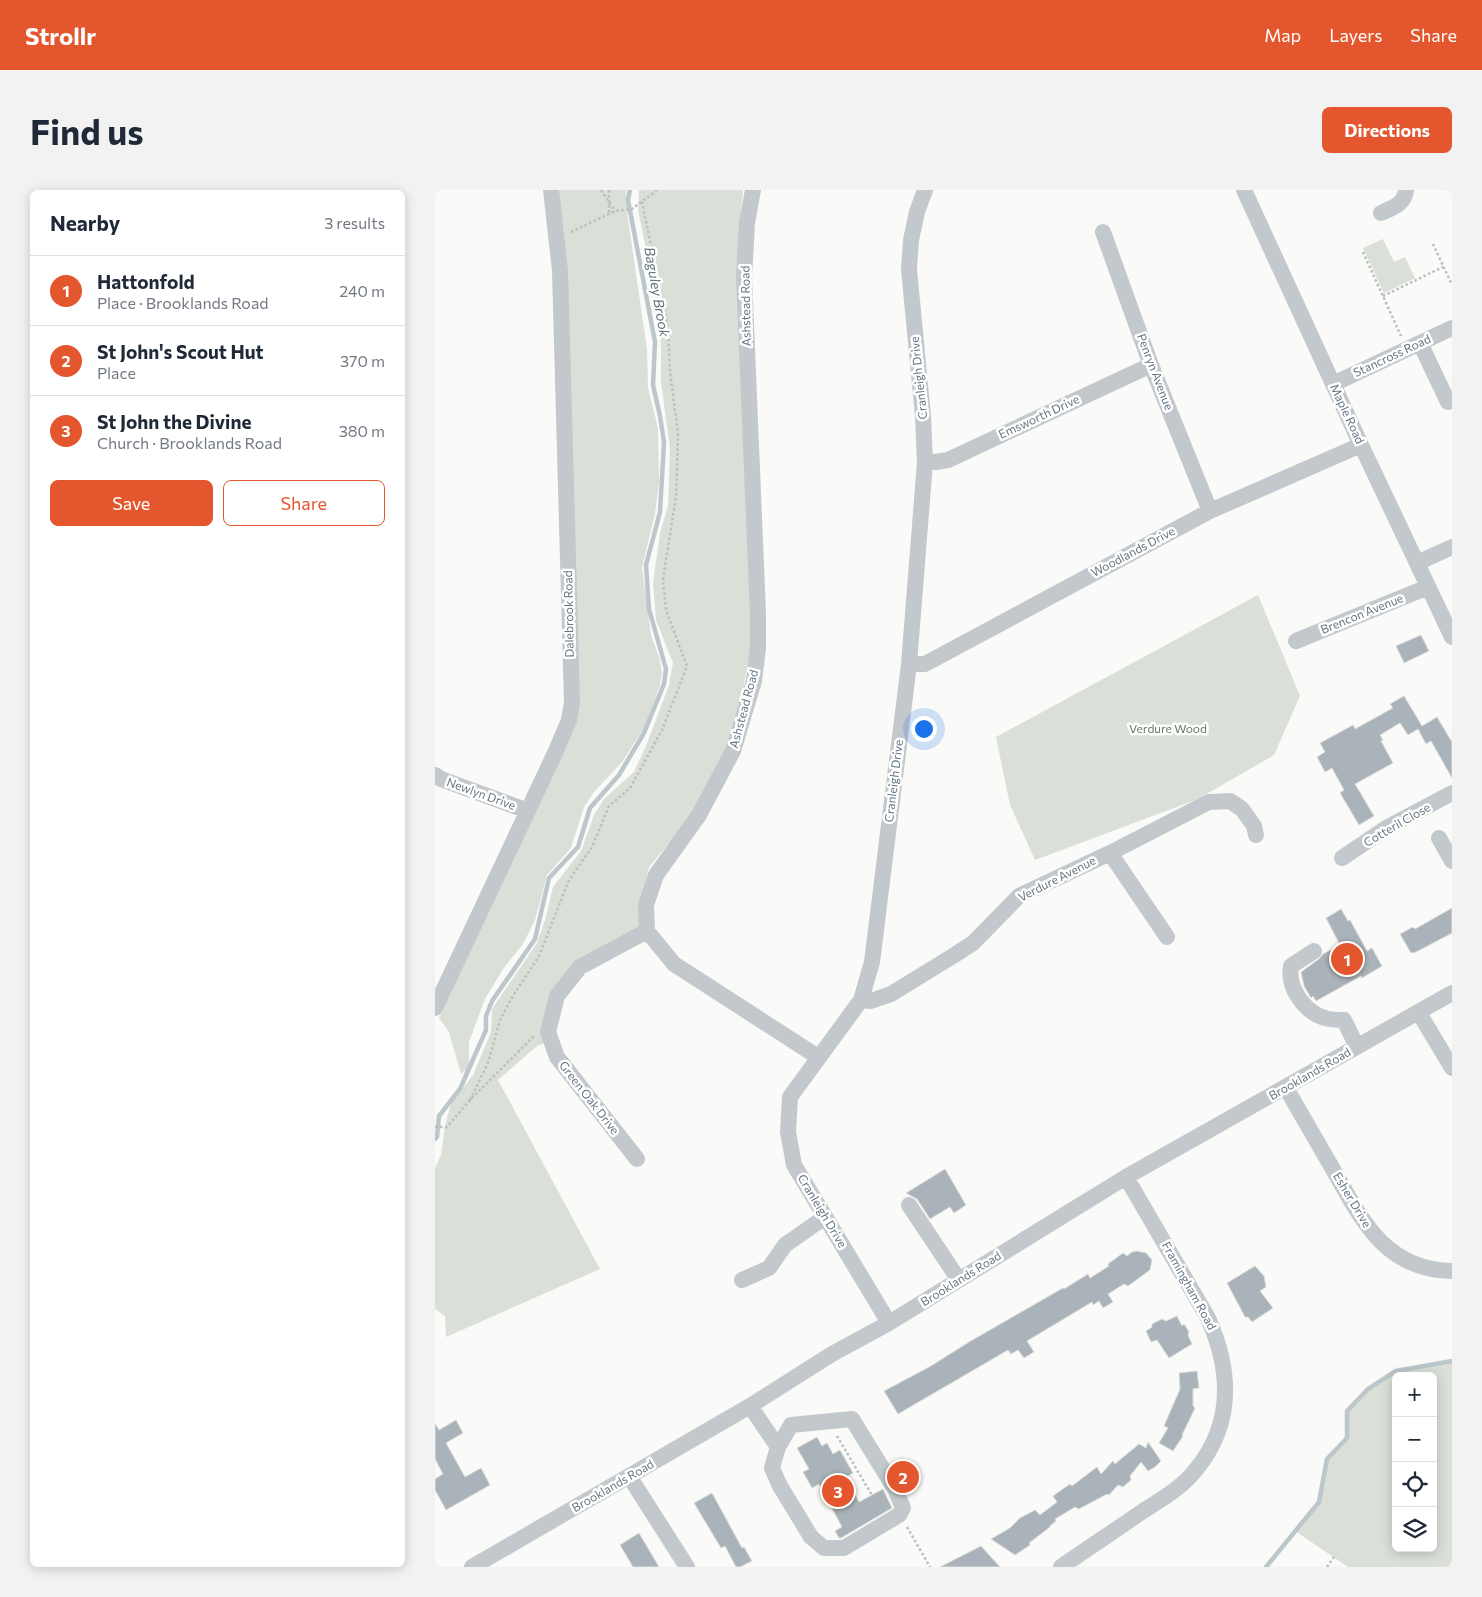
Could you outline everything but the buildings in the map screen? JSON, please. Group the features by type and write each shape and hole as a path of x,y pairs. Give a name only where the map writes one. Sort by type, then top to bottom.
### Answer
{"street":[{"name":"Dalebrook Road","path":"435,1008 569,720 572,703 562,315 560,271 551,190"},
{"name":"Ashstead Road","path":"647,932 646,905 656,875 699,815 733,751 754,681 758,648 758,614 744,277 747,223 753,190"},
{"name":"Cranleigh Drive","path":"889,1323 794,1165 787,1132 790,1097 861,1000 872,962 909,664 925,462 923,416 909,269 911,240 917,212 925,190"},
{"name":"Maple Road","path":"1244,190 1452,638"},
{"path":"1381,213 1402,201 1406,190"},
{"name":"Penryn Avenue","path":"1103,232 1151,365 1210,511"},
{"name":"Stancross Road","path":"1333,384 1452,328"},
{"path":"1413,346 1448,402 1452,400"},
{"name":"Emsworth Drive","path":"925,462 949,460 1151,365"},
{"name":"Woodlands Drive","path":"909,664 925,664 1210,511 1361,445"},
{"path":"1417,563 1452,547"},
{"name":"Brencon Avenue","path":"1296,641 1428,587"},
{"name":"Newlyn Drive","path":"435,775 527,811"},
{"name":"Cotteril Close","path":"1342,858 1388,827 1452,793"},
{"name":"Verdure Avenue","path":"861,1000 871,1002 891,994 973,943 1019,896 1110,853 1209,802 1230,801 1242,809 1254,826 1256,835"},
{"path":"1439,838 1452,861"},
{"path":"1110,853 1167,937"},
{"path":"548,1032 557,996 580,967 647,932 674,964 818,1057"},
{"path":"1314,951 1291,966 1289,973 1291,982 1302,1003 1308,1009 1326,1019 1345,1020 1357,1048"},
{"name":"Brooklands Road","path":"472,1567 750,1406 832,1354 889,1323 1126,1177 1452,993"},
{"path":"1419,1013 1452,1068"},
{"name":"Green Oak Drive","path":"548,1032 557,1057 637,1159"},
{"name":"Esher Drive","path":"1286,1088 1371,1233 1382,1244 1407,1260 1429,1268 1452,1271"},
{"name":"Framingham Road","path":"1061,1567 1163,1497 1193,1474 1207,1454 1216,1436 1225,1403 1225,1371 1218,1341 1209,1318 1126,1177"},
{"path":"909,1204 959,1280"},
{"path":"742,1280 769,1268 785,1245 825,1217"},
{"path":"750,1406 778,1447"},
{"path":"852,1419 895,1489 903,1508 899,1515 844,1548 824,1548 811,1537 772,1468 778,1447 791,1425 852,1419"},
{"path":"629,1476 687,1567"}],"path":[{"path":"601,190 615,211"},
{"path":"609,190 609,214"},
{"path":"556,240 615,211 632,209 657,190"},
{"path":"470,1100 488,1063 500,1020 511,999 539,956 569,880 592,847 609,806 630,788 653,747 662,730 687,666 666,610 663,579 676,497 678,433 670,372 668,328 642,202"},
{"path":"1433,244 1452,285"},
{"path":"1363,252 1383,296 1413,346"},
{"path":"1383,296 1442,266"},
{"path":"435,1127 447,1127 470,1100 534,1035 548,1032"},
{"path":"835,1432 873,1497"},
{"path":"899,1515 930,1567"},
{"path":"1327,1567 1334,1557"}],"green space":[{"path":"556,190 626,190 628,219 647,349 648,388 658,428 659,482 655,514 642,567 651,635 662,672 660,685 646,725 622,762 594,792 584,807 571,848 547,875 535,920 523,944 503,969 485,999 469,1042 469,1067 461,1074 449,1032 439,1018 576,723"},
{"path":"639,190 743,190 739,234 751,593 751,650 741,699 724,754 696,805 679,831 649,867 640,903 642,929 573,967 547,1042 537,1046 498,1080 600,1269 446,1337 445,1316 435,1309 435,1168 441,1155 445,1125 451,1104 473,1075 491,1032 492,1009 537,943 546,917 553,887 581,851 594,815 604,799 634,772 669,685 673,663 656,620 653,583 660,533 668,506 670,449 661,382 658,309 638,210"},
{"path":"1383,239 1394,262 1405,257 1415,278 1384,293 1363,248"},
{"name":"Verdure Wood","path":"1258,595 1300,696 1274,755 1198,799 1035,860 1010,805 996,737"},
{"path":"1452,1361 1452,1567 1348,1567 1295,1531 1319,1502 1327,1459 1347,1438 1347,1411 1368,1389 1392,1374 1392,1552 1437,1552 1437,1372 1394,1372"}],"waterway":[{"name":"Baguley Brook","path":"435,1139 437,1137 439,1116 460,1089 486,1030 486,1016 492,1001 535,939 549,878 578,847 590,808 619,775 644,733 664,684 666,669 649,609 646,565 660,512 664,442 653,385 655,342 628,200 630,190"},
{"path":"1266,1567 1319,1502 1327,1459 1347,1438 1347,1411 1368,1389 1396,1371 1452,1361"}],"place":[{"name":"Hattonfold","path":"1347,959"},
{"name":"St John's Scout Hut","path":"903,1477"},
{"name":"St John the Divine","path":"838,1491"}]}
